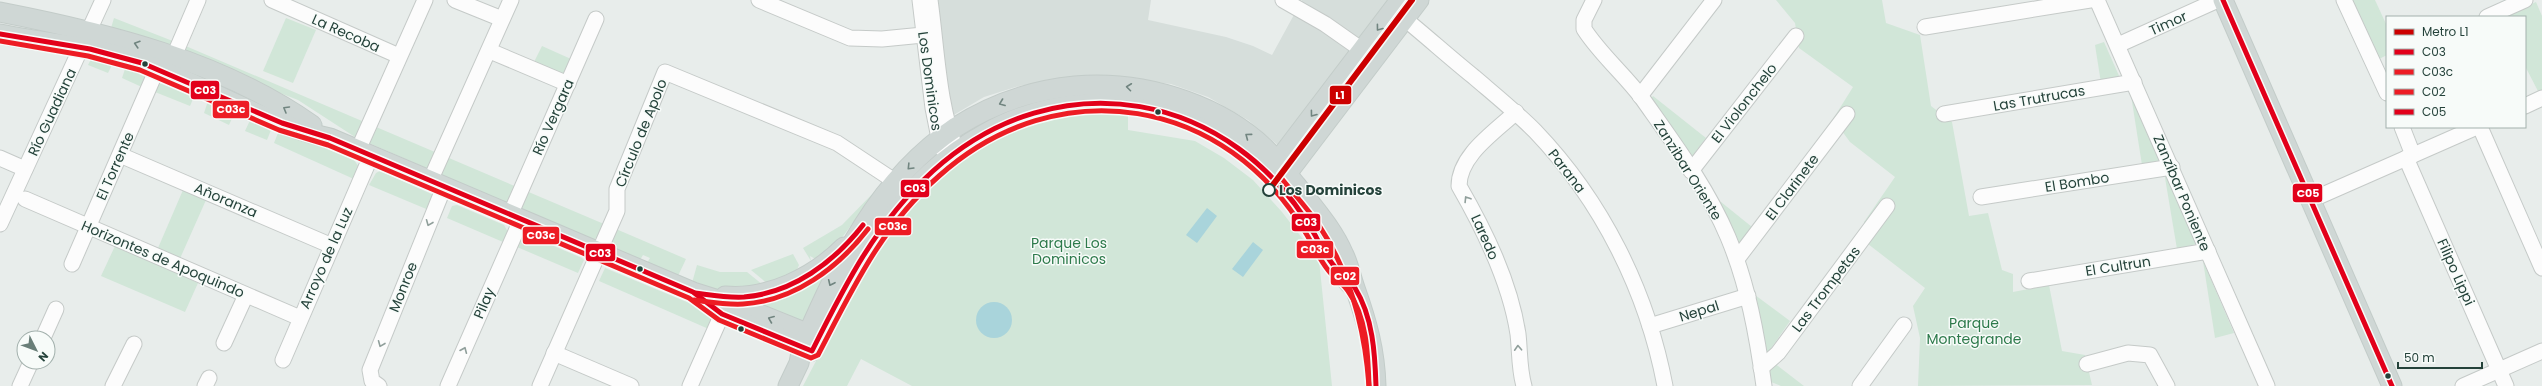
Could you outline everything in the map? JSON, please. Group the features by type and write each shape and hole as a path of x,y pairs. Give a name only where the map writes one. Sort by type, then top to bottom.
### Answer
{"main road":[{"path":"1278,173 1362,50 1400,8 1419,0"},
{"path":"2223,0 2392,386"},
{"path":"3,8 85,39 110,53 157,69 293,127 330,138 515,218 693,292 747,309 808,347"},
{"path":"1278,173 1400,8"},
{"path":"1,36 85,39 174,56 263,96 330,138"},
{"path":"693,292 734,297 767,292 812,272 828,262 855,236 896,182 944,136 983,112 1025,95 1070,86 1114,86 1165,94 1203,108 1241,130 1278,173 1314,230 1332,264 1355,289 1365,313 1372,345 1376,386"},
{"path":"788,386 808,347 859,258 872,240 910,194 951,156 994,129 1034,113 1076,104 1119,103 1161,110 1197,123 1238,146 1278,173"},
{"path":"808,347 855,236"},
{"path":"693,292 722,314 808,347"}],"street":[{"name":"Río Guadiana","path":"0,224 102,0"},
{"path":"174,56 198,0"},
{"name":"La Recoba","path":"272,0 399,56"},
{"name":"Arroyo de la Luz","path":"284,360 300,324 300,318 332,246 399,56 425,0"},
{"path":"455,0 502,19"},
{"name":"Monroe","path":"379,386 372,381 370,370 437,184 502,19 511,0"},
{"path":"759,0 775,3 850,38 882,39 923,35"},
{"name":"Los Dominicos","path":"920,0 923,35 944,136 951,156"},
{"name":"Los Dominicos","path":"930,0 944,136"},
{"path":"1283,0 1325,24 1362,50"},
{"name":"Zanzibar Oriente","path":"1594,0 1584,20 1584,29 1591,40 1640,96 1691,171 1717,214 1736,259 1748,296 1765,386"},
{"path":"1640,96 1714,0"},
{"path":"1925,27 2090,0"},
{"name":"Zanzíbar Poniente","path":"2097,0 2267,386"},
{"name":"Timor","path":"2118,45 2218,0"},
{"path":"2344,0 2370,60 2381,65 2386,88"},
{"path":"2489,16 2525,0"},
{"name":"Parana","path":"1400,8 1516,112 1572,175 1604,223 1630,273 1650,326 1665,386"},
{"name":"Río Vergara","path":"515,218 568,84 596,19"},
{"name":"El Violonchelo","path":"1691,171 1796,36"},
{"path":"490,50 568,84"},
{"name":"El Torrente","path":"72,264 157,69"},
{"name":"Círculo de Apolo","path":"540,386 616,211 617,189 665,72 838,143 896,182"},
{"name":"Las Trutrucas","path":"1944,114 2134,82"},
{"path":"2526,106 2542,98"},
{"name":"Laredo","path":"1516,112 1469,157 1459,175 1458,186 1490,246 1506,287 1518,334 1520,370 1524,386"},
{"name":"El Clarinete","path":"1736,259 1847,114"},
{"name":"Filipo Lippi","path":"2402,128 2410,157 2506,386"},
{"path":"2311,200 2475,128"},
{"path":"2480,128 2542,268"},
{"name":"Añoranza","path":"120,155 332,246"},
{"path":"0,158 26,169"},
{"name":"El Bombo","path":"1982,196 2172,168"},
{"name":"Horizontes de Apoquindo","path":"26,199 300,318"},
{"name":"Las Trompetas","path":"1761,368 1778,354 1887,206"},
{"name":"Pilay","path":"448,386 515,218"},
{"name":"El Cultrun","path":"2029,281 2208,251"},
{"path":"224,343 246,294"},
{"name":"Nepal","path":"1650,326 1748,296"},
{"path":"47,330 56,309"},
{"path":"690,386 722,314"},
{"path":"1860,386 1904,325"},
{"path":"113,386 134,344"},
{"path":"2463,386 2542,351"},
{"path":"554,352 627,385"},
{"path":"2087,364 2128,353 2150,355 2167,386"},
{"path":"20,386 27,370"}],"shaded area":[{"path":"937,0 1151,0 1148,20 1226,37 1253,46 1272,55 1302,0 1393,0 1279,146 1248,120 1208,97 1171,84 1126,78 1068,78 1019,86 984,97 952,116 949,105"}],"green space":[{"name":"Parque Montegrande","path":"1776,0 1882,0 1886,23 1920,35 1931,106 1952,122 1969,216 1988,213 2002,270 2013,274 2013,292 2049,285 2062,351 2085,355 2092,385 1918,386 1920,338 1913,306 1925,288 1868,244 1864,222 1895,177 1850,142 1833,119 1853,87 1799,48 1795,23"},
{"path":"2349,0 2375,0 2386,24 2386,56 2375,61"},
{"path":"2536,2 2542,16 2542,91 2539,93 2526,68 2526,16 2503,16"},
{"path":"114,18 188,47 604,224 599,237 592,240 355,137 298,100 111,28"},
{"path":"286,18 316,30 293,83 263,71"},
{"path":"2104,42 2120,78 2101,83 2095,45"},
{"path":"542,46 571,59 564,74 560,75 533,64"},
{"path":"92,57 113,63 108,73 88,65"},
{"path":"126,66 144,71 147,76 144,88 122,78"},
{"path":"168,80 196,92 190,106 155,92 158,85"},
{"path":"2130,89 2161,160 2142,165"},
{"path":"1653,96 1706,138 1690,159 1650,100"},
{"path":"209,98 236,110 229,125 204,113"},
{"name":"Parque Los Dominicos","path":"1128,113 1128,130 1195,141 1224,158 1253,180 1282,212 1319,260 1332,386 912,386 861,359 847,386 803,386 870,257 882,240 939,177 981,145 1033,119 1074,114"},
{"path":"252,116 273,125 267,140 245,131"},
{"path":"280,128 354,160 359,167 356,180 274,143"},
{"path":"380,171 436,196 431,211 369,185 376,173"},
{"path":"2164,172 2196,244 2177,249"},
{"path":"881,185 835,247 819,261 810,256 811,261 803,248 842,225"},
{"path":"183,190 206,200 174,272 198,283 185,312 101,276 115,246 152,262"},
{"path":"1721,202 1752,227 1738,247 1719,205"},
{"path":"457,205 504,225 508,232 503,242 447,218 452,206"},
{"path":"616,229 686,259 678,276 647,263 650,258 643,255 640,260 615,250 611,242"},
{"path":"528,235 582,258 584,260 578,273 517,247 522,236"},
{"path":"793,254 799,265 795,274 769,285 751,270"},
{"path":"2203,261 2234,333 2215,338"},
{"path":"697,265 720,272 747,272 763,285 717,291 692,283"},
{"path":"605,268 718,315 711,330 599,281"},
{"path":"827,272 804,325 757,303"},
{"path":"1755,295 1790,321 1765,357"},
{"path":"1774,363 1804,386 1781,386 1766,380 1767,371"}],"water":[{"path":"1207,208 1217,216 1197,243 1186,235"},
{"path":"1253,242 1263,250 1243,277 1232,269"},
{"path":"998,302 1007,307 1011,313 1011,327 1007,333 998,338 990,338 981,333 977,327 976,316 981,307 987,303"}],"metro line":[{"name":"L1","path":"1269,190 1412,0"}],"transit line":[{"name":"C02","path":"1369,386 1360,323 1339,262 1318,224 1282,179 1280,174 1410,0"},
{"name":"C05","path":"2223,0 2392,386"},
{"name":"C03","path":"0,34 90,49 142,63 282,123 330,138 693,292 722,314 812,351 837,302 864,255 895,212 933,171 982,135 1034,113 1087,104 1140,107 1191,122 1238,148 1280,186 1315,235 1329,260 1353,285 1361,299 1366,311 1372,336 1376,386"},
{"name":"C03c","path":"0,41 88,56 140,70 279,130 328,145 689,298 719,320 811,358 818,355 856,282 884,237 919,196 939,176 986,142 1035,121 1087,111 1138,114 1187,127 1232,153 1273,188 1307,235 1330,273 1346,288 1354,301 1363,324 1367,349 1369,386"},
{"name":"C03","path":"695,293 725,297 744,297 779,289 796,282 826,263 852,239 863,225"},
{"name":"C03c","path":"694,300 725,304 743,304 762,302 780,296 797,289 829,269 843,257 868,229"}],"place":[{"name":"Los Dominicos","path":"1269,190"}]}
